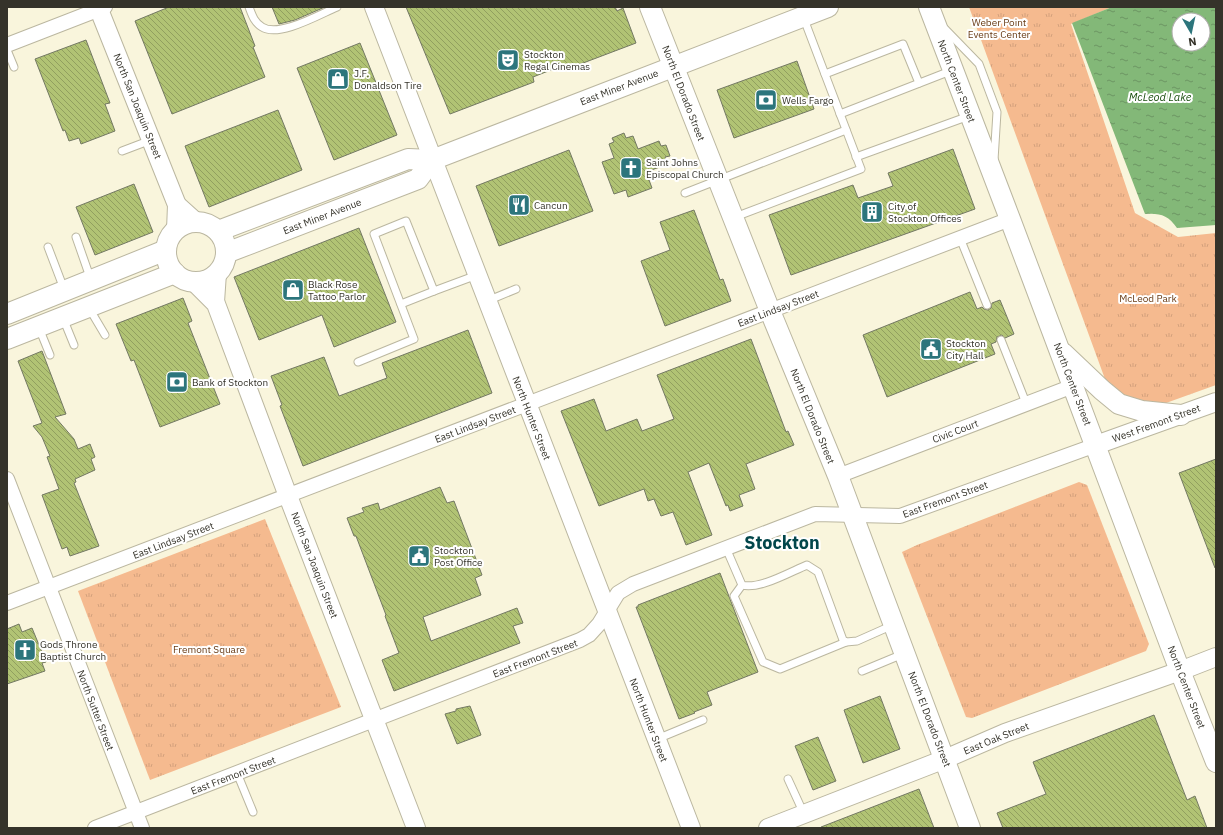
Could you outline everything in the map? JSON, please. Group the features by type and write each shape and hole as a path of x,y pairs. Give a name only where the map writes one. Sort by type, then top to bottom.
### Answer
{"main road":[{"name":"North El Dorado Street","path":"650,7 770,311 838,476 970,828"},
{"name":"East Miner Avenue","path":"218,231 408,159 432,160 828,7"},
{"name":"North Center Street","path":"930,11 1096,445 1180,671 1216,762"},
{"name":"East Miner Avenue","path":"226,253 418,179 432,160"},
{"path":"197,222 210,225 218,231 224,240 226,260 214,277 204,281 194,282 185,280 175,274 170,268 166,250 168,240 176,230 181,226 197,222"},
{"path":"7,339 63,318 119,269 166,250"},
{"path":"7,314 65,291 90,294 175,274"},
{"path":"1060,350 1119,404 1142,411 1180,415"}],"street":[{"name":"North Hunter Street","path":"374,7 691,828"},
{"path":"7,45 101,8"},
{"name":"North San Joaquin Street","path":"101,8 177,205 176,230"},
{"name":"North San Joaquin Street","path":"177,205 197,222"},
{"name":"East Lindsay Street","path":"7,603 1010,219"},
{"name":"North San Joaquin Street","path":"217,273 215,302 416,828"},
{"name":"North San Joaquin Street","path":"194,282 215,302"},
{"name":"Civic Court","path":"838,476 1073,386"},
{"name":"West Fremont Street","path":"1096,445 1216,402"},
{"name":"East Fremont Street","path":"95,828 580,640 589,635 599,624 608,612 618,593 633,584 726,548 815,514 900,516 1096,445"},
{"name":"North Sutter Street","path":"7,479 142,828"},
{"name":"East Oak Street","path":"768,828 945,759 1005,733 1216,657"}],"lane":[{"path":"249,7 254,20 262,27 270,30 287,28 337,7"},
{"path":"930,11 979,64 997,112 993,174"},
{"path":"733,218 861,169 803,16"},
{"path":"825,74 903,44 919,83"},
{"path":"7,50 14,67"},
{"path":"840,114 953,70"},
{"path":"856,157 970,116"},
{"path":"685,193 846,130"},
{"path":"122,151 151,140"},
{"path":"358,362 414,340 374,234 406,221 434,291"},
{"path":"76,236 90,294 105,335"},
{"path":"960,238 987,305"},
{"path":"48,247 65,291"},
{"path":"401,304 477,275"},
{"path":"487,301 516,289"},
{"path":"63,318 74,345"},
{"path":"38,327 50,355"},
{"path":"1001,340 1026,403"},
{"path":"726,548 742,585 748,587 758,586 807,565 814,568 818,572 843,640 846,642"},
{"path":"742,585 734,596 763,662 780,669 846,642 857,641 894,625"},
{"path":"862,670 905,653"},
{"path":"656,739 704,720"},
{"path":"237,773 253,812"},
{"path":"788,779 804,814"}],"green space":[{"name":"McLeod Park","path":"969,7 1112,7 1071,24 1135,213 1178,237 1216,233 1216,385 1166,403 1134,400 1109,390"},
{"path":"1079,482 1087,485 1149,644 1146,651 972,718 966,717 902,552"},
{"name":"Fremont Square","path":"265,519 341,707 150,780 78,591"}],"water":[{"name":"McLeod Lake","path":"1112,7 1216,7 1216,225 1177,228 1170,220 1163,216 1145,214 1072,23"}],"building":[{"path":"169,7 240,7 255,46 253,47 265,77 172,114 135,21"},
{"path":"272,7 325,7 295,20 279,24"},
{"name":"Stockton Regal Cinemas","path":"406,7 615,7 617,11 623,8 636,43 562,71 561,66 533,77 534,82 450,114"},
{"path":"86,40 110,103 105,104 115,131 81,144 79,138 69,141 65,130 63,131 35,59"},
{"path":"360,43 397,135 334,160 297,68"},
{"name":"Wells Fargo","path":"797,61 814,109 734,138 717,90"},
{"path":"278,110 302,170 209,207 185,146"},
{"name":"Saint Johns Episcopal Church","path":"624,133 626,138 633,136 638,149 659,141 661,146 666,145 670,156 665,157 668,164 646,172 652,188 628,197 626,190 614,194 602,162 614,158 609,144 614,142 612,138"},
{"name":"City of Stockton Offices","path":"953,149 975,209 791,275 769,215 853,185 858,198 893,186 888,173"},
{"name":"Cancun","path":"569,150 593,211 499,246 476,186"},
{"path":"134,184 153,232 95,255 76,207"},
{"path":"694,210 720,280 723,279 731,301 665,326 641,261 670,250 660,222"},
{"path":"359,228 396,322 334,347 322,315 259,340 234,277"},
{"name":"Stockton City Hall","path":"970,292 977,309 982,307 988,310 991,308 992,303 1000,300 1014,334 1005,338 1002,335 997,337 996,342 991,344 995,354 887,397 863,335"},
{"name":"Bank of Stockton","path":"183,298 192,321 188,323 220,404 160,427 134,360 131,361 116,324"},
{"path":"468,330 492,393 303,466 280,406 282,405 271,376 324,357 339,396 387,378 382,363"},
{"path":"751,339 786,432 788,431 794,445 746,464 755,489 739,495 743,506 730,511 728,505 726,506 709,463 688,472 712,535 686,545 673,512 661,516 654,499 648,501 644,489 599,506 561,411 594,399 606,431 637,419 642,431 674,419 657,375"},
{"path":"42,351 66,414 55,417 74,439 78,449 90,444 95,457 91,459 95,470 75,479 76,482 74,483 99,546 70,556 67,547 62,549 42,495 59,489 47,457 50,456 42,437 33,426 42,423 18,361"},
{"path":"1216,459 1216,567 1215,568 1179,473"},
{"name":"Stockton Post Office","path":"440,487 447,503 454,501 482,575 475,578 481,595 423,617 431,641 517,608 523,623 513,626 520,643 394,691 382,660 399,653 356,536 354,536 347,518 364,512 362,508 378,503 380,510"},
{"path":"720,573 758,672 707,692 712,705 679,719 636,607"},
{"name":"Gods Throne Baptist Church","path":"19,624 22,632 32,628 46,662 42,663 45,671 7,684 7,629"},
{"path":"880,696 900,749 863,763 844,710"},
{"path":"470,706 481,735 457,744 445,714 456,711 456,709"},
{"path":"1154,715 1187,800 1195,796 1207,828 1003,828 997,813 1046,794 1033,762"},
{"path":"818,737 836,781 813,790 795,746"},
{"path":"919,789 934,828 821,828 821,827"}],"place":[{"name":"Stockton Regal Cinemas","path":"508,60"},
{"name":"J.F. Donaldson Tire","path":"338,79"},
{"name":"Wells Fargo","path":"766,100"},
{"name":"Saint Johns Episcopal Church","path":"631,168"},
{"name":"Cancun","path":"519,205"},
{"name":"City of Stockton Offices","path":"872,212"},
{"name":"Black Rose Tattoo Parlor","path":"293,290"},
{"name":"Stockton City Hall","path":"931,349"},
{"name":"Bank of Stockton","path":"177,382"},
{"name":"Stockton Post Office","path":"419,556"},
{"name":"Gods Throne Baptist Church","path":"25,650"}],"district":[{"name":"Stockton","path":"782,543"}],"park label":[{"name":"Weber Point Events Center","path":"999,28"}]}
